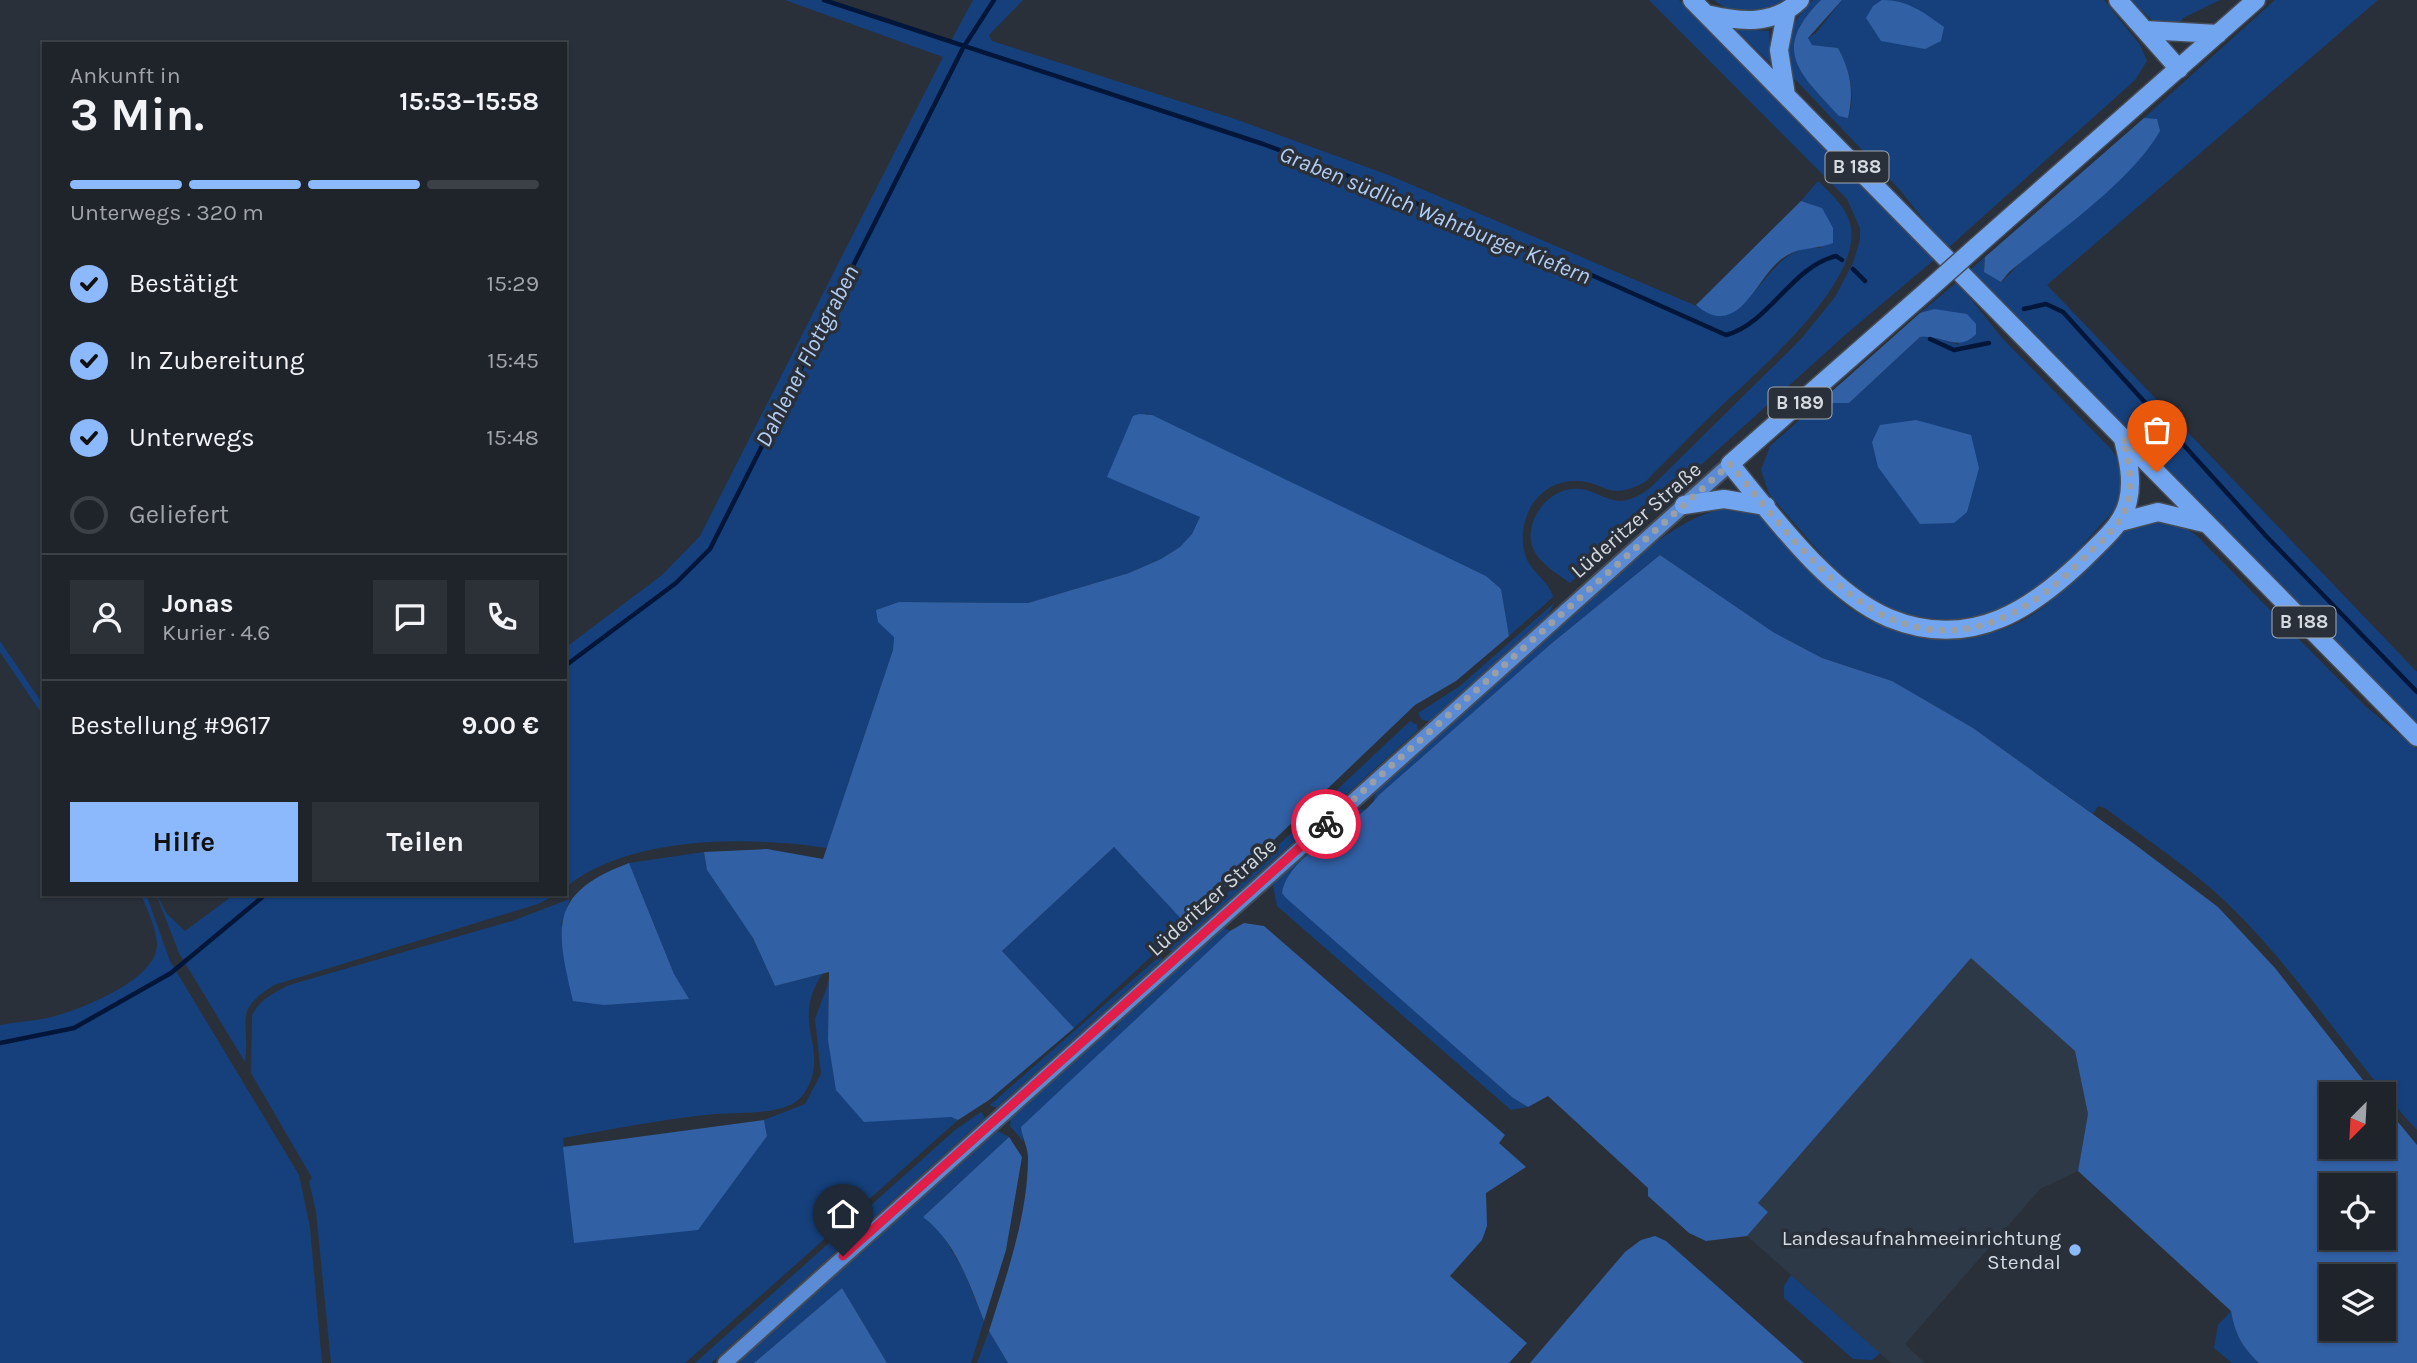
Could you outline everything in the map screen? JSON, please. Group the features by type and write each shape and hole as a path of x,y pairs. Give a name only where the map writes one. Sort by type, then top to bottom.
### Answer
{"main road":[{"name":"B 188","path":"1692,0 2123,439"},
{"path":"1786,95 1779,50 1786,14 1800,0"},
{"path":"2118,0 2179,69"},
{"name":"B 189","path":"1730,464 2256,0"},
{"path":"1706,14 1745,21 1786,14"},
{"path":"2145,30 2218,34"},
{"path":"1730,464 1827,575 1854,599 1894,620 1941,629 1990,623 2027,608 2061,582 2120,522 2128,503 2131,485 2123,439"},
{"path":"2123,439 2207,524"},
{"name":"Lüderitzer Straße","path":"725,1363 1730,464"},
{"path":"1684,505 1724,499 1766,506"},
{"path":"2120,522 2158,512 2207,524"},
{"name":"B 188","path":"2207,524 2417,737"}],"shaded area":[{"path":"785,0 830,0 951,41 973,0 1023,0 989,35 992,41 1235,119 1391,176 1720,316 1747,300 1778,264 1790,255 1804,249 1821,248 1822,208 1801,201 1818,181 1846,214 1851,228 1849,251 1839,276 1802,327 1645,482 1622,491 1614,491 1573,481 1560,483 1539,497 1526,518 1523,544 1528,562 1548,586 1553,597 1509,636 1501,589 1486,576 1145,413 1200,517 1192,534 1180,547 1161,559 1129,573 1028,603 899,602 876,610 894,637 893,650 827,848 726,841 655,849 622,858 591,871 567,887 567,646 662,575 700,536 943,57"},
{"path":"1649,0 1679,0 1935,259 1845,335 1570,583 1548,567 1533,548 1531,530 1541,507 1555,495 1571,489 1585,490 1621,501 1650,488 1801,339 1835,297 1853,263 1860,240 1860,228 1847,199"},
{"path":"1714,0 1784,0 1759,12 1740,12"},
{"path":"1813,0 1821,0 1799,27 1848,118 1852,100 1851,82 1838,48 1812,45 1808,38 1816,33 1842,0 2104,0 2140,45 2147,61 2135,80 1947,249 1900,190 1790,74 1786,52 1789,34"},
{"path":"1821,0 1842,0 1808,38 1812,45 1838,48 1850,82 1848,118 1839,116 1825,101 1796,61 1794,48 1797,34"},
{"path":"1882,0 1908,5 1929,16 1944,27 1941,41 1925,49 1881,41 1866,18 1873,6"},
{"path":"2130,0 2220,0 2183,18 2179,26 2153,21"},
{"path":"2275,0 2378,0 2047,285 2417,672 2417,725 1969,271 1985,257 1984,272 2002,282 2157,120 2144,118"},
{"path":"1735,29 1769,31 1770,63"},
{"path":"2144,118 2157,119 2160,131 2147,150 2111,188 2009,272 2001,282 1984,272 1985,257"},
{"path":"1801,201 1822,208 1833,228 1833,243 1795,252 1783,258 1745,302 1724,316 1711,314 1696,305"},
{"path":"1957,282 2003,339 2111,449 2118,460 2122,475 2122,497 2116,508 2057,573 2032,593 1993,613 1958,620 1922,618 1889,609 1841,577 1769,494 1761,470 1770,446 1830,393 1830,397 1849,403 1920,337 1932,336 1959,345 1934,309 1920,313"},
{"path":"1934,309 1967,314 1976,324 1976,334 1957,343 1920,337 1849,403 1832,403 1830,393 1920,313"},
{"path":"1152,415 1486,576 1501,589 1509,636 1456,681 1415,705 1186,924 1114,847 1002,951 1074,1028 989,1100 958,1120 951,1117 864,1122 836,1090 828,1040 829,972 775,986 753,938 707,870 704,852 767,849 823,859 893,650 894,637 878,622 876,610 899,602 1028,603 1129,573 1180,547 1192,534 1200,517 1107,477 1133,416"},
{"path":"1916,420 1971,435 1979,468 1967,512 1954,523 1920,524 1878,467 1872,442 1880,425"},
{"path":"1734,507 1757,513 1834,596 1864,617 1885,627 1929,637 1975,636 1997,631 2026,619 2049,603 2083,572 2116,536 2130,526 2147,521 2164,522 2196,535 2365,706 2417,749 2417,1130 2396,1106 2396,1082 2376,1082 2254,930 2214,891 2183,866 2105,808 2098,806 2093,814 1973,728 1892,681 1822,658 1773,632 1660,555 1552,643 1373,803 1376,791 1651,546 1700,516"},
{"path":"1660,555 1773,632 1822,658 1892,681 1973,728 2133,843 2218,907 2275,968 2365,1082 2319,1082 2319,1159 2396,1159 2396,1120 2417,1145 2417,1363 2259,1363 2240,1340 2231,1311 2078,1171 2088,1114 2075,1051 1971,958 1758,1203 1768,1212 1747,1236 1706,1241 1689,1233 1648,1196 1648,1188 1548,1096 1528,1107 1513,1098 1282,893 1287,879 1297,865 1369,807 1379,795 1552,643"},
{"path":"1554,603 1548,615 1430,721 1422,720 1418,713 1460,686"},
{"path":"0,641 42,703 42,714 0,652"},
{"path":"1410,721 1417,725 1418,730 1172,951 1167,950"},
{"path":"1354,808 1365,810 1306,858 1282,893 1513,1098 1528,1107 1511,1110 1277,906 1273,886 1280,876"},
{"path":"1114,847 1186,924 1074,1028 1002,951"},
{"path":"704,852 707,870 753,938 775,986 822,974 810,1004 814,1052 812,1077 797,1101 776,1110 715,1114 563,1138 574,1243 767,1136 764,1120 805,1104 821,1074 815,1019 829,981 828,1040 932,1117 951,1117 958,1120 685,1363 331,1363 316,1212 309,1181 312,1178 251,1073 252,1015 255,1009 268,997 289,985 512,921 570,899 561,925 688,999 674,974 629,863"},
{"path":"629,863 674,974 689,999 604,1005 573,1001 563,952 564,915 571,900 584,887 603,874"},
{"path":"142,896 147,896 170,961 299,1175 310,1227 322,1363 0,1363 0,1025 48,1018 77,1009 130,982 153,959 157,946 154,926"},
{"path":"157,896 167,914 185,931 232,896 554,896 538,904 274,985 261,994 248,1010 245,1062 179,953"},
{"path":"1244,923 1264,926 1505,1135 1499,1143 1526,1167 1486,1193 1487,1226 1482,1240 1450,1276 1527,1343 1509,1363 1008,1363 989,1331 1015,1246 1024,1201 1028,1158 1021,1127 1230,931"},
{"path":"1221,926 1230,931 1022,1127 1023,1141 1010,1126 1011,1116 1107,1029 1115,1029 1122,1016"},
{"path":"1161,955 1162,960 996,1108 990,1105"},
{"path":"1971,957 2075,1051 2088,1114 2078,1171 2040,1189 1905,1344 1925,1363 1891,1363 1747,1236 1768,1212 1758,1203"},
{"path":"981,1112 985,1118 711,1363 695,1363 955,1130"},
{"path":"764,1120 767,1136 698,1230 574,1243 563,1147"},
{"path":"996,1130 1009,1137 923,1217 938,1228 963,1269 984,1321 971,1363 887,1363 842,1288 754,1363 737,1363"},
{"path":"1009,1137 1022,1157 1006,1250 984,1321 953,1251 923,1217"},
{"path":"1655,1236 1666,1241 1804,1363 1530,1363 1625,1252 1641,1240"},
{"path":"1791,1275 1880,1353 1872,1360 1853,1359 1784,1298 1784,1286"},
{"path":"842,1288 887,1363 754,1363"},
{"path":"2231,1311 2240,1340 2259,1363 2232,1363 2214,1348 2218,1325"},
{"path":"989,1331 1008,1363 977,1363"}],"waterway":[{"name":"Graben südlich Wahrburger Kiefern","path":"824,0 1263,144 1336,171 1569,265 1726,335 1742,329 1755,319 1806,271 1836,256 1842,260"},
{"name":"Dahlener Flottgraben","path":"567,665 676,583 710,549 963,48 994,0"},
{"name":"Graben südlich Wahrburger Kiefern","path":"1853,269 1865,281"},
{"name":"Graben südlich Wahrburger Kiefern","path":"2024,309 2046,304 2063,312 2267,537 2417,692"},
{"name":"Graben südlich Wahrburger Kiefern","path":"1930,339 1954,350 1989,343"},
{"name":"Dahlener Flottgraben","path":"0,1043 74,1028 171,973 264,896"}],"way so far":[{"path":"1326,824 1730,464 1827,575 1847,594 1894,620 1941,629 1990,623 2027,608 2061,582 2120,522 2128,503 2131,485 2123,439 2157,472"}],"place":[{"name":"Landesaufnahmeeinrichtung Stendal","path":"2075,1250"}],"route":[{"path":"843,1256 1326,824"}]}
